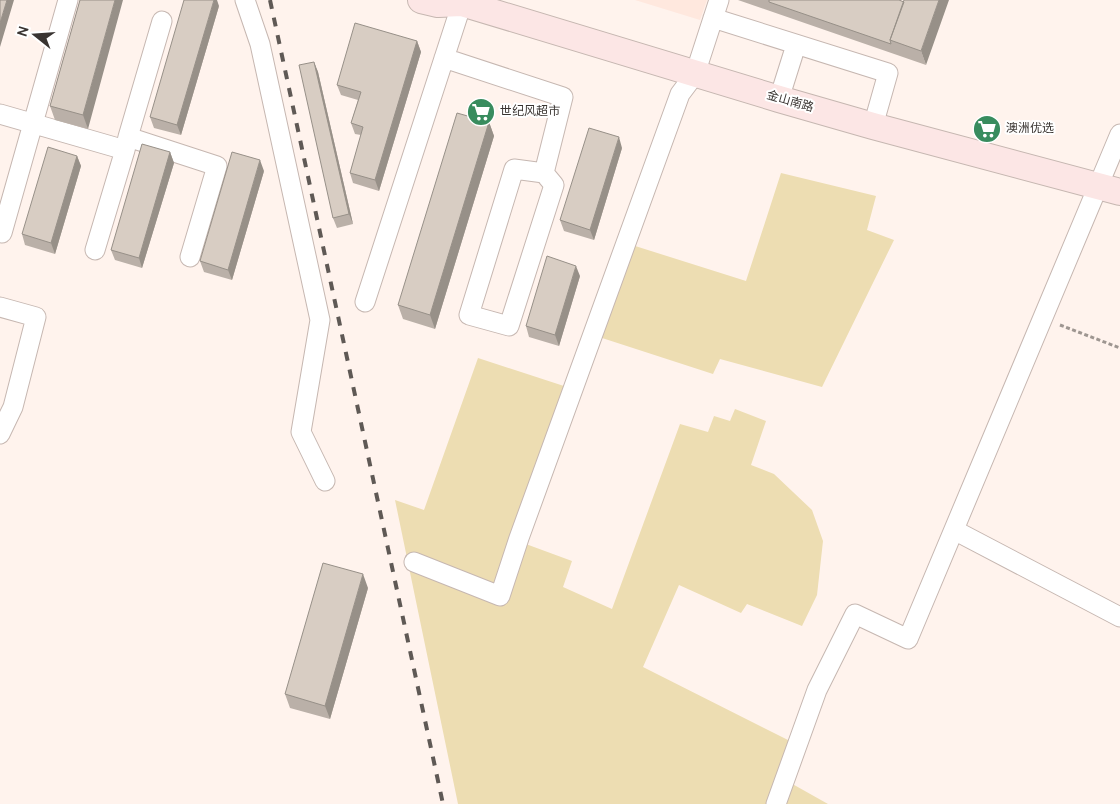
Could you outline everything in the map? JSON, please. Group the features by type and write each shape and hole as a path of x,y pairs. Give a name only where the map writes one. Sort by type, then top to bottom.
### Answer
{"main road":[{"name":"金山南路","path":"421,0 438,4 460,1 779,99 1108,190"}],"street":[{"path":"2,233 68,0"},
{"path":"245,0 260,44 320,320 301,432 325,481"},
{"path":"414,562 500,596 519,538 680,94 695,74 719,0"},
{"path":"365,302 444,58 460,1"},
{"path":"713,18 888,73 872,126"},
{"path":"95,250 162,22"},
{"path":"779,99 796,45"},
{"path":"444,58 563,97 544,173"},
{"path":"0,114 217,166 190,257"},
{"path":"776,804 817,690 856,614 908,639 1043,318 1108,190 1120,134"},
{"path":"514,169 544,173 554,185 509,326 469,315 514,169"},
{"path":"0,307 36,317 13,407 0,434"},
{"path":"954,530 1120,617"}],"path":[{"path":"1043,318 1120,348"}],"shaded area":[{"path":"635,0 707,0 700,20"},
{"path":"781,173 876,196 867,230 894,240 822,387 720,359 713,374 599,337 632,245 746,281"},
{"path":"478,358 570,388 515,540 572,561 563,587 612,609 680,424 708,432 714,416 730,421 735,409 766,421 751,465 774,474 812,510 823,541 817,595 802,626 747,604 741,613 679,585 643,667 794,743 780,777 828,804 458,804 395,500 424,510"}],"building":[{"path":"0,0 7,0 0,23"},
{"path":"80,0 115,0 83,115 50,106"},
{"path":"184,0 214,0 177,125 150,117"},
{"path":"769,0 899,0 904,2 890,40 891,44 769,2"},
{"path":"904,0 939,0 921,51 890,40"},
{"path":"355,23 417,41 375,180 350,173 363,127 351,123 361,92 337,85"},
{"path":"314,62 349,214 333,218 299,65"},
{"path":"457,113 489,122 430,315 398,305"},
{"path":"589,128 619,137 590,230 560,220"},
{"path":"142,144 170,152 139,258 111,250"},
{"path":"48,147 77,156 51,243 22,234"},
{"path":"232,152 260,160 228,270 200,261"},
{"path":"547,256 576,266 555,335 526,326"},
{"path":"323,563 363,574 325,706 285,694"}],"railway":[{"path":"270,0 443,804"}],"place":[{"name":"世纪风超市","path":"481,112"},
{"name":"澳洲优选","path":"987,129"}]}
